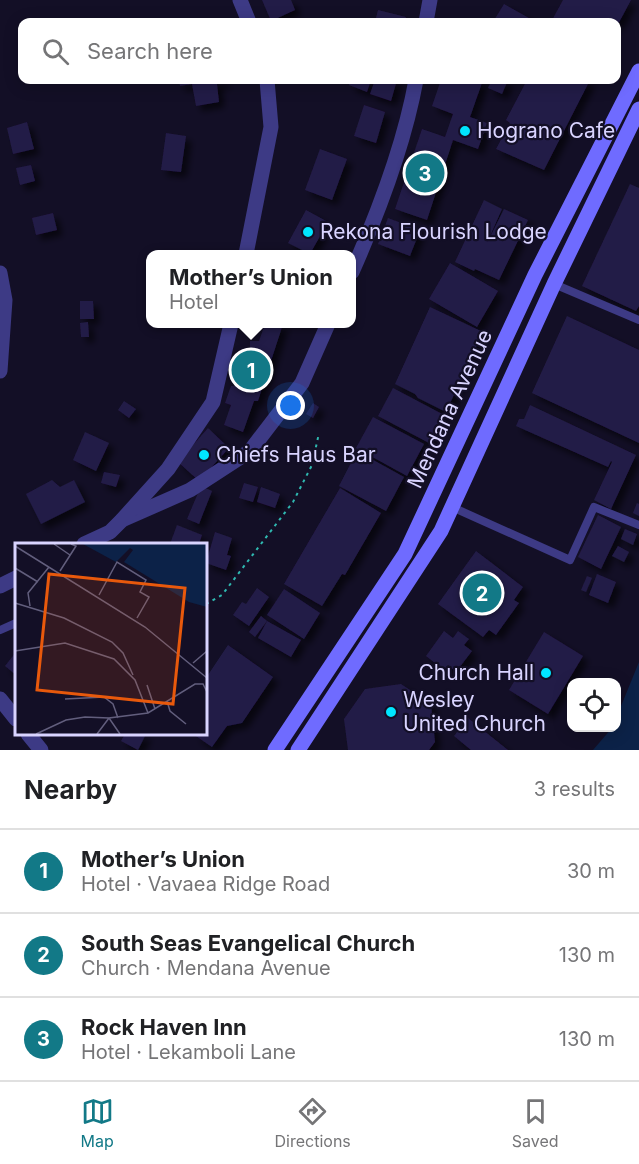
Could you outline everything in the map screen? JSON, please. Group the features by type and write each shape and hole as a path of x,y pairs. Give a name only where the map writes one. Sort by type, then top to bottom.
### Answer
{"main road":[{"name":"Mendana Avenue","path":"275,750 405,554 535,275 639,71"},
{"name":"Mendana Avenue","path":"298,750 441,531 554,284 639,109"}],"street":[{"path":"240,0 247,18"},
{"path":"427,18 430,0"},
{"path":"247,250 271,127 267,84"},
{"path":"356,260 391,174 411,109 415,84"},
{"path":"0,273 5,300 0,371"},
{"path":"86,543 110,532 168,470 213,402 230,328"},
{"path":"122,520 190,490 250,451 302,383 326,328"},
{"path":"0,586 15,578"},
{"path":"0,699 10,718"},
{"path":"29,735 41,750"}],"lane":[{"path":"554,284 639,320"},
{"path":"452,507 570,560 594,507 639,525"},
{"path":"0,630 15,623"}],"path":[{"path":"207,603 222,595 293,502 312,465 319,433"}],"water":[{"path":"639,662 639,750 593,750 609,732 621,732 621,706"}],"building":[{"path":"262,0 291,0 295,10 278,18 270,18"},
{"path":"563,0 631,0 621,19 553,18"},
{"path":"504,4 529,18 495,18"},
{"path":"378,10 406,17 406,18 376,18"},
{"path":"192,84 217,84 219,102 196,106"},
{"path":"349,84 370,84 367,92"},
{"path":"374,84 396,84 391,101 370,94"},
{"path":"440,84 482,84 470,117 487,123 478,149 453,140 427,220 395,209 422,129 445,137 453,114 432,106"},
{"path":"490,84 506,84 502,94 488,88"},
{"path":"525,84 588,84 544,170 496,149 510,123 506,120"},
{"path":"364,105 385,112 376,143 354,136"},
{"path":"27,122 34,149 13,154 7,128"},
{"path":"166,133 186,136 181,172 161,170"},
{"path":"320,149 347,159 332,200 305,190"},
{"path":"31,165 35,181 20,185 16,168"},
{"path":"630,184 639,188 639,306 636,311 582,286"},
{"path":"484,200 502,209 487,243 504,209 528,220 499,280 455,262"},
{"path":"306,210 328,222 312,250 302,250 288,243"},
{"path":"53,213 57,230 36,235 32,218"},
{"path":"388,218 420,230 410,256 378,244"},
{"path":"450,263 498,291 477,327 429,299"},
{"path":"80,301 93,301 94,319 80,319"},
{"path":"430,307 483,332 446,412 395,384"},
{"path":"567,316 639,350 639,443 532,393"},
{"path":"88,322 89,337 81,337 80,323"},
{"path":"264,328 282,328 258,401 254,401 243,432 224,425 231,405 225,403 231,386 239,386 246,367 240,365 246,348 250,348 250,341 259,341"},
{"path":"393,388 444,415 429,443 378,416"},
{"path":"124,401 136,409 129,418 118,410"},
{"path":"313,403 319,407 313,418 306,414"},
{"path":"530,405 636,455 611,509 594,500 612,462 608,467 516,426 519,419 524,419"},
{"path":"373,417 424,444 407,476 356,448"},
{"path":"208,428 229,448 199,481 178,462"},
{"path":"85,432 109,443 96,471 73,460"},
{"path":"357,451 404,477 386,511 339,486"},
{"path":"104,472 120,475 116,487 101,483"},
{"path":"52,480 60,487 74,480 85,502 41,524 26,494"},
{"path":"244,483 258,487 253,502 239,498"},
{"path":"201,486 212,491 199,524 187,519"},
{"path":"261,487 280,494 275,508 257,502"},
{"path":"340,488 381,513 345,575 342,574 322,606 284,584"},
{"path":"637,503 639,504 639,516 633,513"},
{"path":"598,515 621,527 601,569 578,557"},
{"path":"177,525 202,535 199,543 170,543"},
{"path":"625,529 637,534 633,545 621,539"},
{"path":"215,532 232,538 227,555 231,556 226,570 207,563"},
{"path":"618,546 629,552 624,562 612,556"},
{"path":"476,551 523,587 514,600 519,603 496,635 489,630 483,637 438,604"},
{"path":"597,574 616,582 608,603 589,595"},
{"path":"587,576 592,578 586,592 581,590"},
{"path":"257,588 269,597 249,626 233,615 242,602 246,604"},
{"path":"284,589 320,613 304,639 267,615"},
{"path":"261,616 267,621 255,637 249,632"},
{"path":"267,621 301,640 291,657 258,638"},
{"path":"444,631 453,638 458,631 469,639 464,645 472,651 456,672 448,665 444,670 426,656"},
{"name":"Church Hall","path":"544,632 583,656 570,678 567,678 567,683 548,714 509,690"},
{"path":"228,645 273,677 242,723 227,726 212,747 194,735 207,735 207,676"},
{"path":"15,653 15,674 5,666"},
{"name":"Wesley United Church","path":"401,684 431,704 435,742 429,750 348,750 344,719 365,689"},
{"path":"468,718 508,750 471,750 454,736"},
{"path":"124,735 146,735 138,750 121,741"}],"place":[{"name":"Hograno Cafe","path":"465,131"},
{"name":"Rock Haven Inn","path":"425,173"},
{"name":"Rekona Flourish Lodge","path":"308,232"},
{"name":"Mother’s Union","path":"251,370"},
{"name":"Chiefs Haus Bar","path":"204,455"},
{"name":"South Seas Evangelical Church","path":"482,593"},
{"name":"Church Hall","path":"546,673"},
{"name":"Wesley United Church","path":"391,712"}]}
